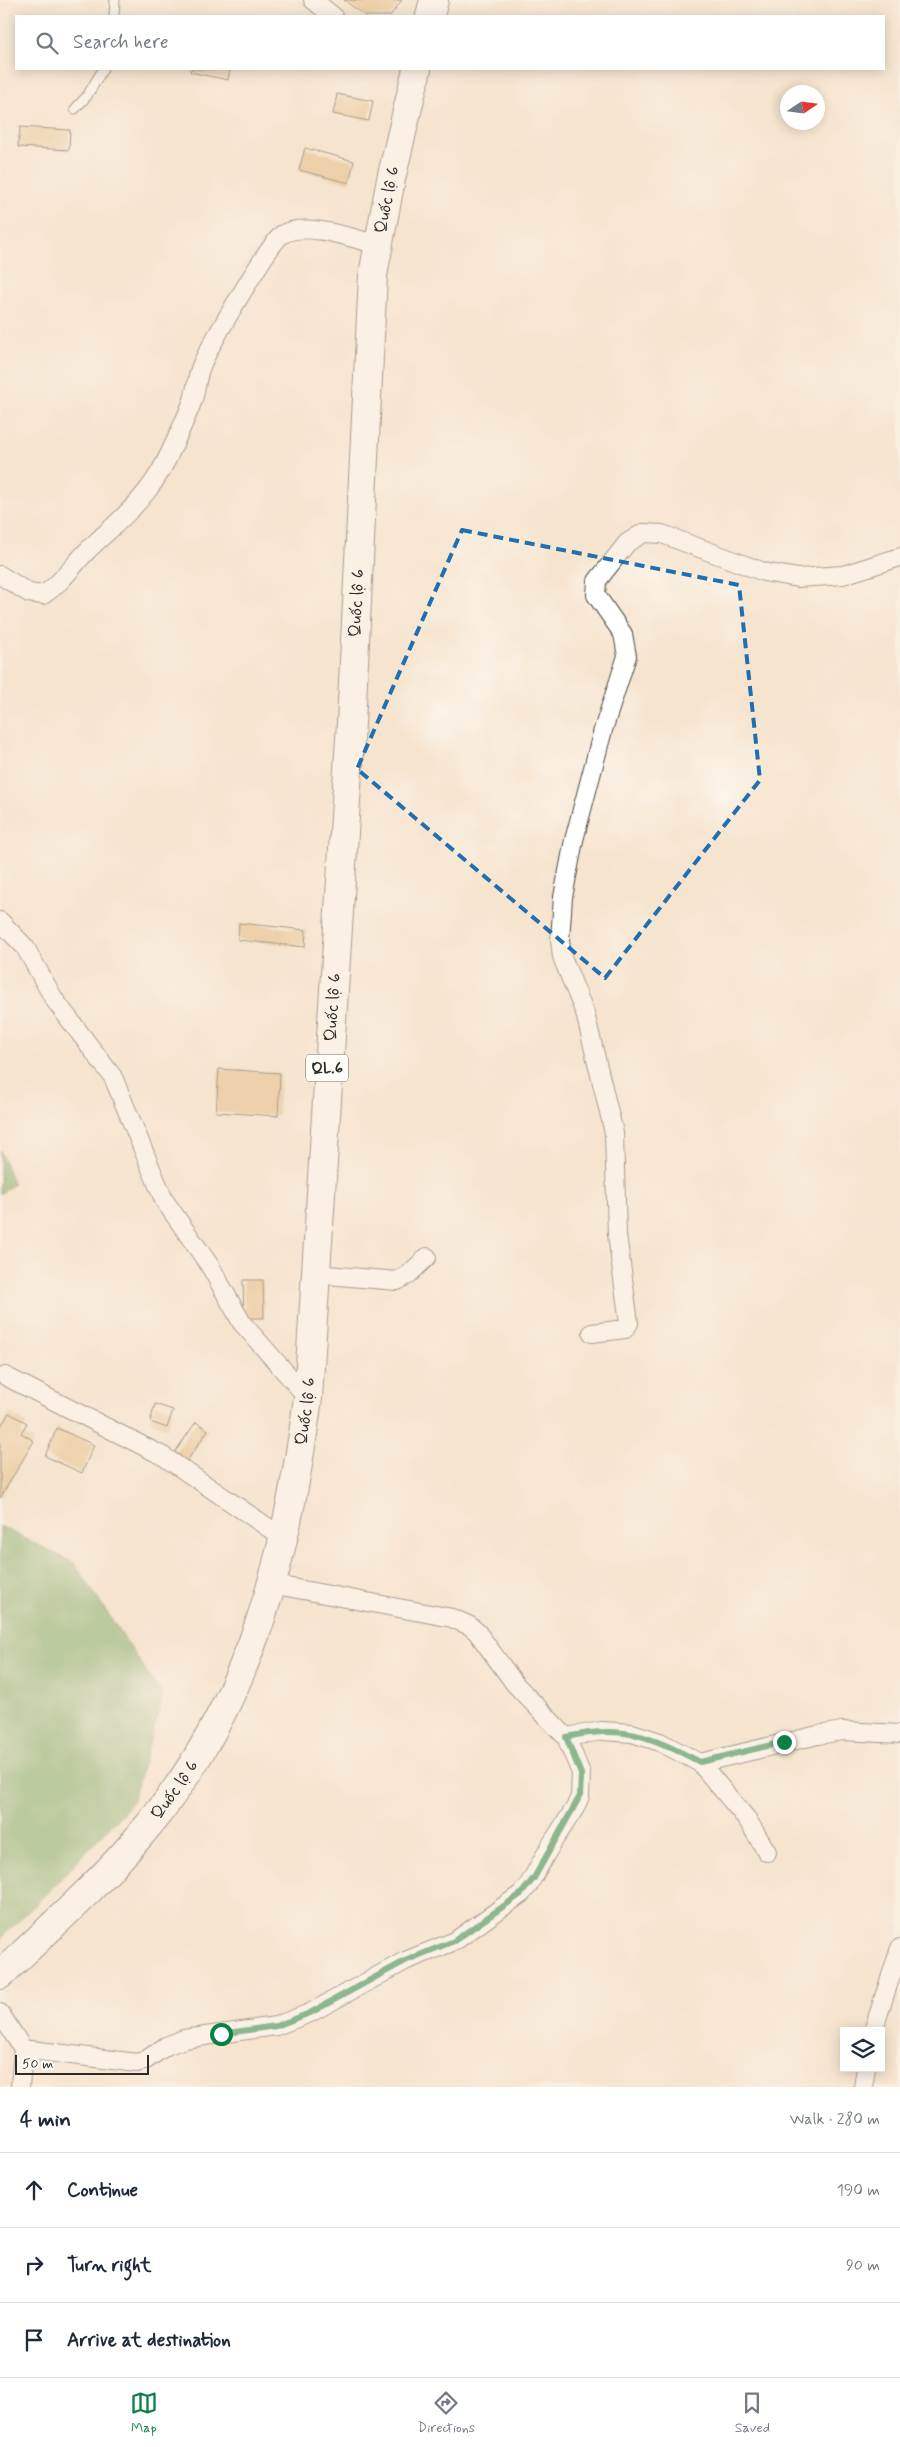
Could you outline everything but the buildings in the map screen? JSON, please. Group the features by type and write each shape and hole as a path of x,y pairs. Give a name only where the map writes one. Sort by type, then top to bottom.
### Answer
{"highway":[{"path":"430,15 434,0"},
{"name":"Quốc lộ 6","path":"0,1975 76,1904 151,1822 184,1779 219,1722 252,1649 285,1539 298,1476 308,1398 351,724 373,275 391,179 417,70"}],"street":[{"path":"314,0 332,15"},
{"path":"0,575 29,593 43,595 54,588 89,549 120,522 147,491 166,460 192,401 202,366 266,253 281,235 293,230 319,230 379,246"},
{"path":"592,1333 626,1329 628,1323 617,1235 614,1133 584,1013 562,957 560,940 563,897 574,840 603,730 627,656 623,634 596,595 598,581 627,543 642,533 662,534 756,570 798,578 844,575 900,557"},
{"path":"0,920 25,947 54,999 113,1077 164,1200 210,1266 242,1324 308,1398"},
{"path":"316,1274 397,1281 408,1275 427,1258"},
{"path":"5,1376 163,1456 285,1539"},
{"path":"23,2049 137,2063 146,2060 166,2046 184,2039 276,2026 310,2013 405,1961 454,1941 525,1890 575,1808 580,1796 581,1774 566,1737 515,1684 477,1632 462,1622 271,1584"},
{"path":"566,1737 602,1731 632,1733 660,1742 700,1762 747,1819 768,1852"},
{"path":"700,1762 818,1734 842,1731 900,1734"},
{"path":"874,2027 900,1948"},
{"path":"0,2013 23,2049 20,2087"},
{"path":"863,2087 865,2072"}],"lane":[{"path":"114,15 115,0"},
{"path":"75,109 87,96 102,70"}],"highlighted area":[{"path":"462,530 739,585 760,780 605,978 357,769"}],"green space":[{"path":"0,1150 14,1184 0,1194"},
{"path":"0,1526 74,1563 163,1696 132,1803 48,1892 0,1939"}],"route":[{"path":"221,2034 276,2026 310,2013 405,1961 454,1941 521,1894 534,1878 552,1843 575,1808 580,1796 581,1774 566,1737 602,1731 632,1733 660,1742 700,1762 784,1742"}]}
